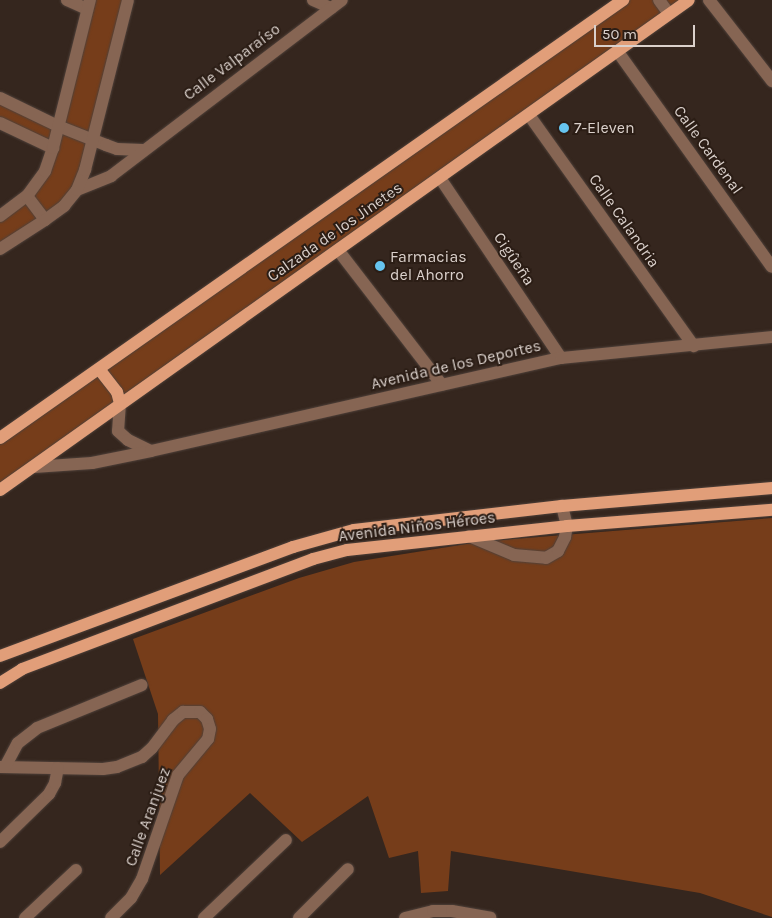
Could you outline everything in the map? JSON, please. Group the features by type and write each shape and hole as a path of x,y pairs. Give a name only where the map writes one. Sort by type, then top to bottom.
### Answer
{"main road":[{"name":"Calzada de los Jinetes","path":"0,438 623,0"},
{"name":"Calzada de los Jinetes","path":"0,490 689,0"},
{"path":"99,369 117,392 120,403"},
{"name":"Avenida Niños Héroes","path":"0,656 293,547 354,530 562,506 772,488"},
{"name":"Avenida Niños Héroes","path":"0,683 22,669 313,559 347,550 567,526 772,510"}],"street":[{"path":"0,216 27,196 45,170 53,148 89,5 67,0"},
{"path":"0,249 64,206 77,190 93,138 128,0"},
{"path":"313,0 331,8"},
{"name":"Calle Valparaíso","path":"77,190 111,176 342,0"},
{"path":"659,0 669,14"},
{"path":"710,0 772,81"},
{"name":"Calle Cardenal","path":"618,52 772,267"},
{"path":"0,98 58,126 93,138 117,149 143,150"},
{"name":"Calle Calandria","path":"529,114 694,346"},
{"path":"0,123 53,148"},
{"name":"Cigûeña","path":"440,178 561,358"},
{"path":"27,196 45,220"},
{"path":"338,250 442,385"},
{"name":"Avenida de los Deportes","path":"34,467 92,463 151,451 561,358 772,337"},
{"path":"120,403 118,431 128,440 151,451"},
{"path":"469,536 514,555 546,558 558,551 565,537 567,526 562,506"},
{"path":"2,767 18,743 37,728 142,685"},
{"name":"Calle Aranjuez","path":"2,767 103,769 129,764 142,757 152,748 173,720 183,712 200,712 209,723 210,734 205,744 178,775 142,879 131,898 111,918"},
{"path":"0,842 49,794 55,782 58,768"},
{"path":"204,918 286,840"},
{"path":"299,918 348,869"},
{"path":"25,918 76,870"},
{"path":"405,918 433,911 452,911 490,918"}],"shaded area":[{"path":"91,0 126,0 76,190 0,247 0,217 40,182"},
{"path":"623,0 685,0 0,489 0,440"},
{"path":"0,98 54,124 48,145 0,123"},
{"path":"772,518 772,917 700,893 451,851 448,891 421,893 418,851 389,858 368,796 302,842 250,793 160,875 158,714 133,639 299,578 354,562 479,542"}],"place":[{"name":"7-Eleven","path":"564,128"},
{"name":"Farmacias del Ahorro","path":"380,266"}]}
